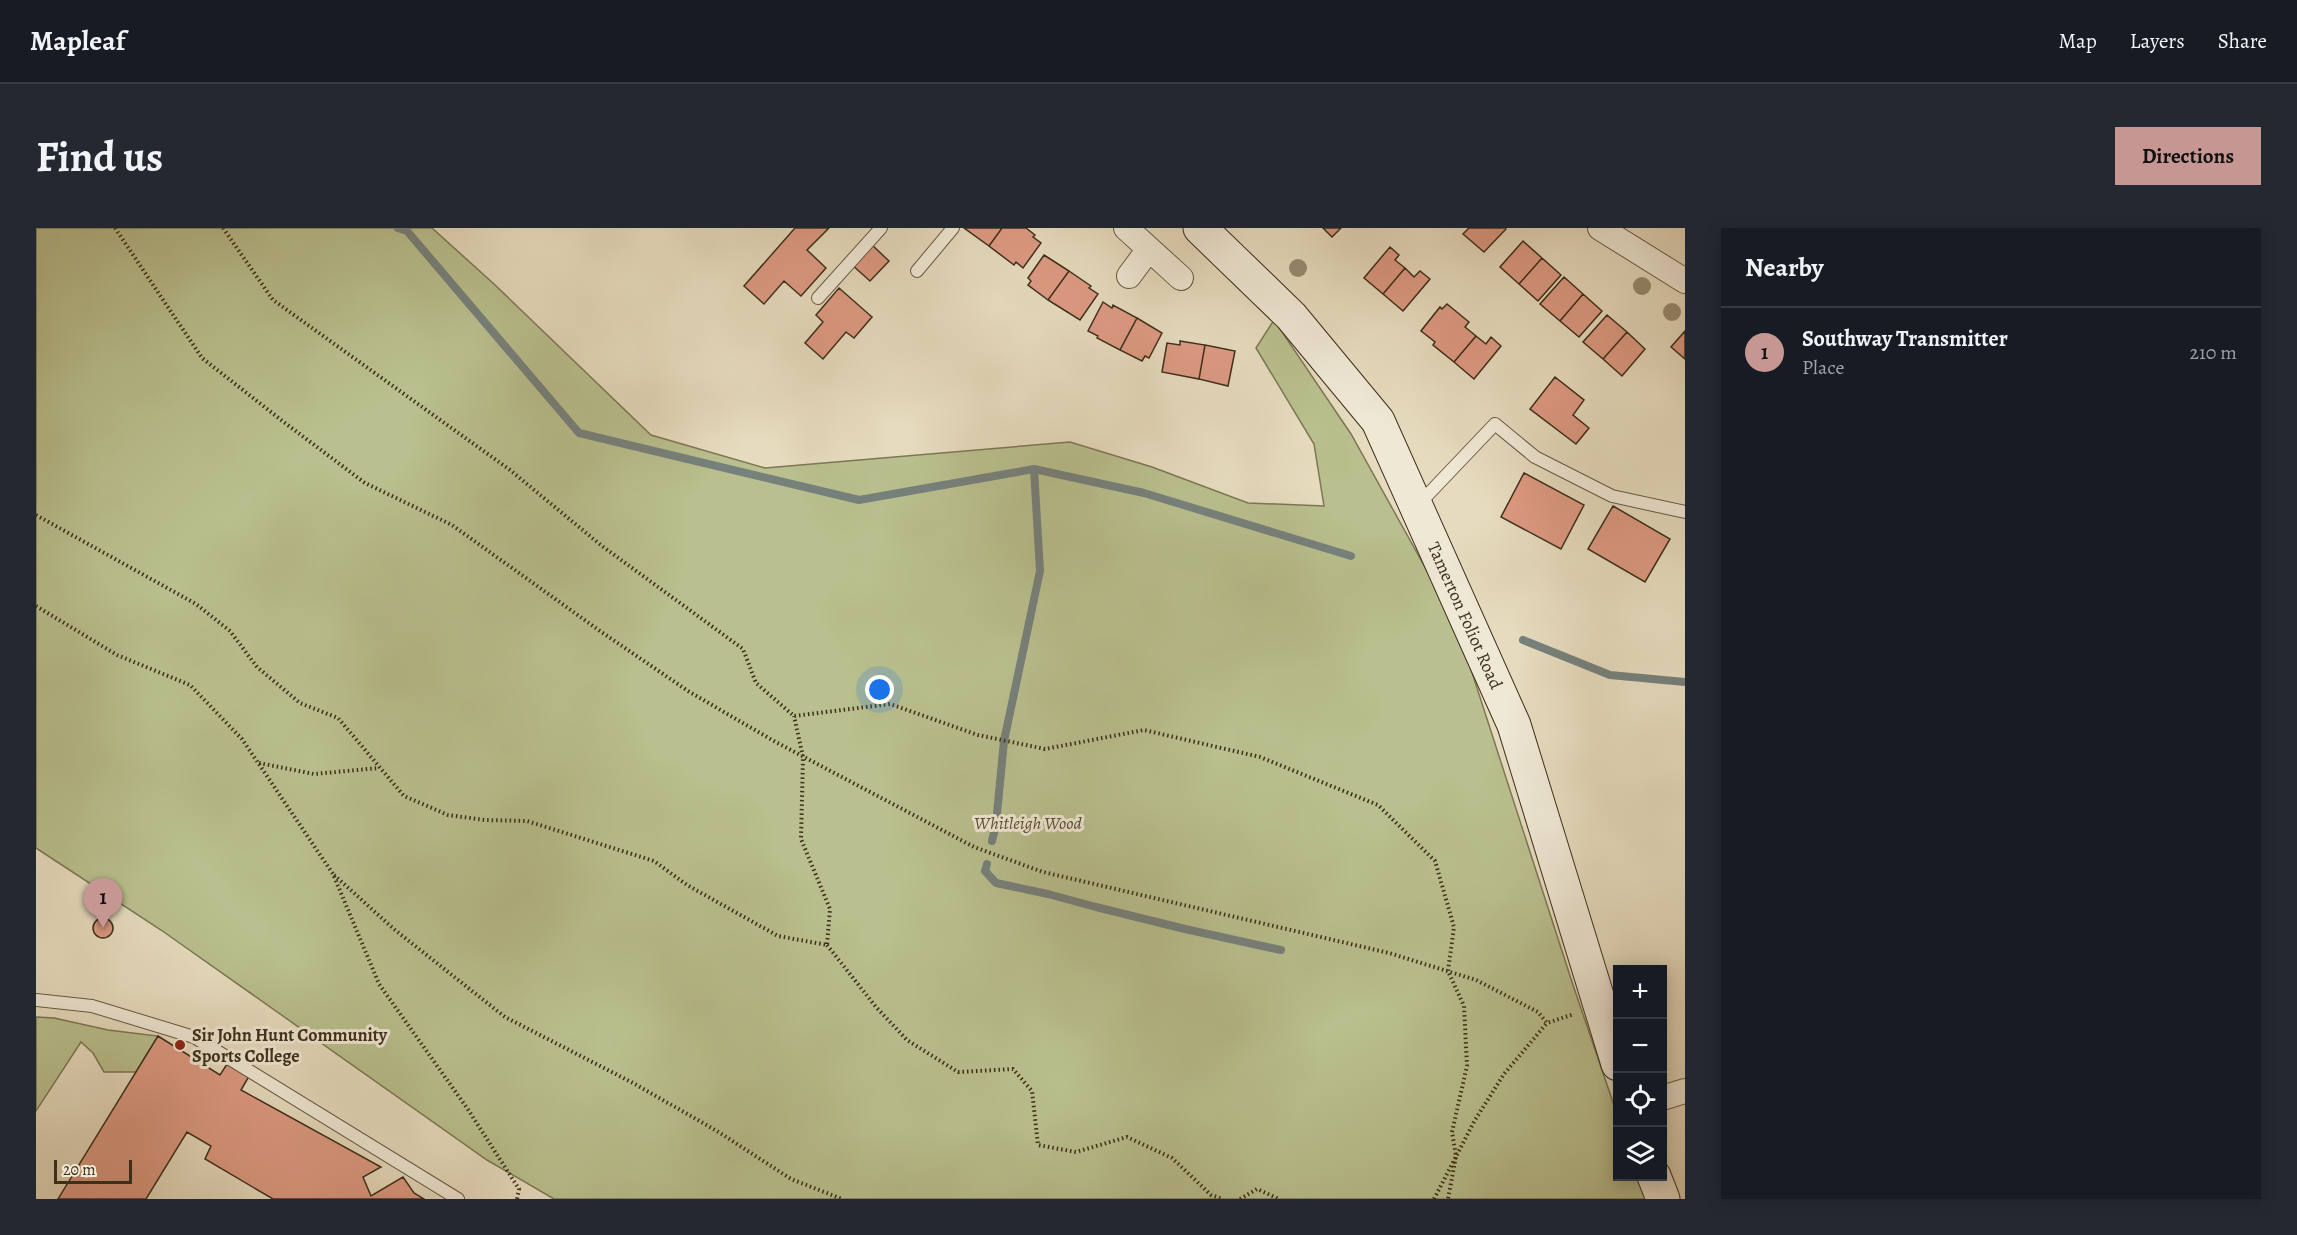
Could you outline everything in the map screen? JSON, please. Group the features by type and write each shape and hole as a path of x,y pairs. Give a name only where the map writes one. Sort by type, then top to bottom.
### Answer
{"main road":[{"name":"Tamerton Foliot Road","path":"1200,228 1291,316 1378,421 1514,725 1613,1051"},
{"path":"1656,1181 1663,1199"}],"street":[{"path":"1126,228 1181,278"},
{"path":"1600,228 1685,281"},
{"path":"1129,276 1149,249"},
{"path":"1667,1096 1685,1091"}],"lane":[{"path":"818,298 881,228"},
{"path":"916,271 953,228"},
{"path":"1417,507 1495,423 1535,457 1612,496 1685,512"},
{"path":"36,1000 92,1006 194,1037 458,1199"}],"path":[{"path":"115,228 202,358 285,423 365,483 452,525 688,691 803,757 974,847 1042,872 1389,953 1476,980 1538,1012 1547,1023"},
{"path":"222,228 273,300 510,470 602,546 743,649 756,683 794,716 803,757 801,839 830,909 827,945"},
{"path":"36,515 196,604 230,631 257,667 300,703 338,718 404,796 448,815 485,820 527,820 654,861 694,890 778,936 827,945 876,1007 907,1040 958,1072 1013,1069 1032,1091 1038,1145 1076,1152 1128,1137 1172,1158 1211,1195 1223,1199"},
{"path":"36,606 117,656 190,686 242,739 333,874 379,984 467,1108 519,1189 517,1199"},
{"path":"794,716 890,704 978,735 1045,749 1144,730 1260,757 1378,805 1435,861 1454,927 1448,971 1464,1006 1467,1066 1452,1132 1456,1156 1448,1199"},
{"path":"258,762 314,774 380,768"},
{"path":"333,874 395,930 506,1017 644,1089 717,1131 791,1179 842,1199"},
{"path":"1434,1199 1475,1120 1504,1074 1547,1023 1599,1005"},
{"path":"1240,1199 1257,1189 1279,1199"}],"green space":[{"name":"Whitleigh Wood","path":"36,228 432,228 494,284 651,435 765,468 1070,442 1152,467 1248,503 1324,506 1314,444 1256,348 1274,320 1351,434 1456,623 1613,1102 1613,1181 1640,1181 1647,1199 554,1199 487,1160 161,930 36,848"},
{"path":"36,1017 158,1036 136,1072 104,1072 93,1053 81,1042 36,1111"}],"building":[{"path":"795,228 829,228 807,250 826,268 801,296 784,281 764,304 744,286"},
{"path":"964,228 1002,228 989,246"},
{"path":"1002,228 1026,228 1041,243 1023,268 1016,262 1014,265 989,246"},
{"path":"1323,228 1341,228 1332,237"},
{"path":"1469,228 1506,229 1484,252 1463,234"},
{"path":"1523,241 1542,258 1519,284 1500,267"},
{"path":"870,243 889,261 870,281 851,264"},
{"path":"1390,247 1399,255 1395,260 1405,268 1383,294 1364,278"},
{"path":"1044,255 1069,271 1048,300 1028,285 1031,281 1028,278"},
{"path":"1542,258 1561,275 1538,301 1519,284"},
{"path":"1405,268 1414,277 1420,271 1430,279 1403,311 1383,294"},
{"path":"1069,271 1091,286 1089,288 1098,294 1080,320 1048,300"},
{"path":"1564,277 1583,294 1560,321 1540,304"},
{"path":"839,288 872,317 854,338 846,332 823,359 805,343 823,322 816,315"},
{"path":"1583,294 1602,311 1579,337 1560,321"},
{"path":"1103,302 1137,318 1120,350 1088,331"},
{"path":"1447,304 1469,322 1465,327 1476,336 1454,362 1433,345 1435,342 1421,331 1440,307 1442,309"},
{"path":"1607,315 1627,332 1603,359 1583,342"},
{"path":"1137,318 1162,333 1149,358 1145,356 1142,361 1120,350"},
{"path":"1685,331 1685,359 1671,347"},
{"path":"1627,332 1645,349 1622,376 1603,359"},
{"path":"1476,336 1486,344 1491,337 1501,346 1474,379 1454,362"},
{"path":"1180,341 1205,345 1199,379 1162,372 1167,343 1180,345"},
{"path":"1205,345 1235,351 1228,386 1199,379"},
{"path":"1555,377 1584,400 1573,415 1589,428 1576,444 1530,409"},
{"path":"1524,473 1584,505 1561,549 1501,517"},
{"path":"1613,506 1670,539 1645,582 1588,549"},
{"path":"103,918 110,921 113,928 110,935 103,938 96,935 93,928 96,921"},
{"name":"Sir John Hunt Community Sports College","path":"158,1036 220,1075 231,1058 252,1071 241,1090 381,1167 363,1177 371,1196 403,1177 414,1193 424,1199 273,1199 205,1159 211,1146 187,1132 146,1199 58,1199"}],"waterway":[{"path":"398,228 407,231 579,433 859,500 1034,469 1144,493 1351,556"},
{"path":"992,841 996,824 1004,741 1040,571 1034,469"},
{"path":"1523,640 1610,675 1685,682"},
{"path":"987,864 985,871 996,883 1281,950"}],"place":[{"name":"Southway Transmitter","path":"103,928"},
{"name":"Sir John Hunt Community Sports College","path":"180,1045"}]}
